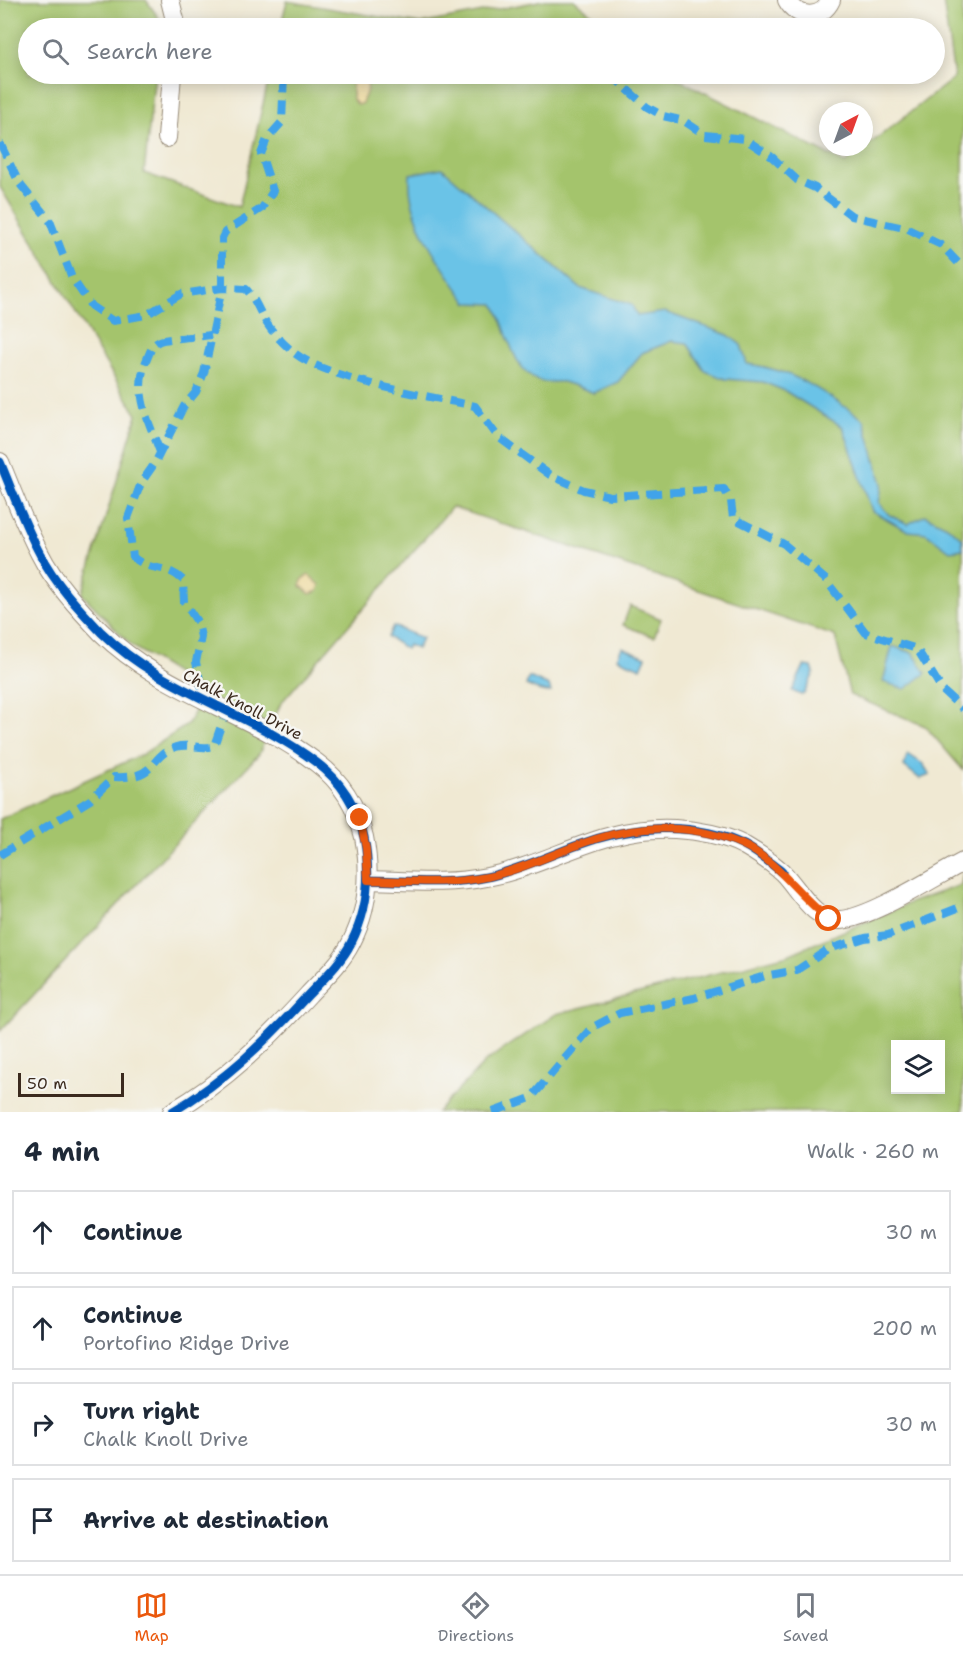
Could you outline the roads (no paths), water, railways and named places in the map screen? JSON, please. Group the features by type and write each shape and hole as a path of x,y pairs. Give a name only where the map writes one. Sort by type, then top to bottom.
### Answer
{"street":[{"path":"170,0 174,18"},
{"path":"788,0 795,11 810,15 824,10 831,0"},
{"path":"167,138 171,84"},
{"name":"Chalk Knoll Drive","path":"0,462 40,555 70,597 102,632 144,667 185,692 294,746 332,776 360,818 366,849 368,880 358,926 339,962 263,1044 201,1095 172,1112"},
{"path":"368,880 432,882 486,877 516,869 599,838 643,830 695,831 725,838 745,846 782,872 809,904 829,919 842,920 869,911 963,862"}],"water":[{"path":"442,168 580,288 632,305 637,316 665,312 728,335 741,345 747,364 780,371 795,377 823,392 864,420 882,484 879,503 889,515 908,524 925,515 947,526 962,538 963,549 950,551 926,533 908,531 872,511 843,427 785,391 763,382 725,379 705,371 687,343 672,341 642,353 618,382 594,393 563,382 543,382 530,376 516,359 494,304 468,303 437,258 420,226 410,191 410,174"},
{"path":"393,626 422,638 417,649 408,645 406,649 388,637"},
{"path":"892,646 913,653 926,673 905,689 883,682"},
{"path":"622,647 646,657 641,668 617,658"},
{"path":"804,666 812,667 814,673 804,694 801,695 792,691"},
{"path":"529,677 549,686 551,692 526,685"},
{"path":"908,754 923,764 930,775 920,779 904,766"}]}
